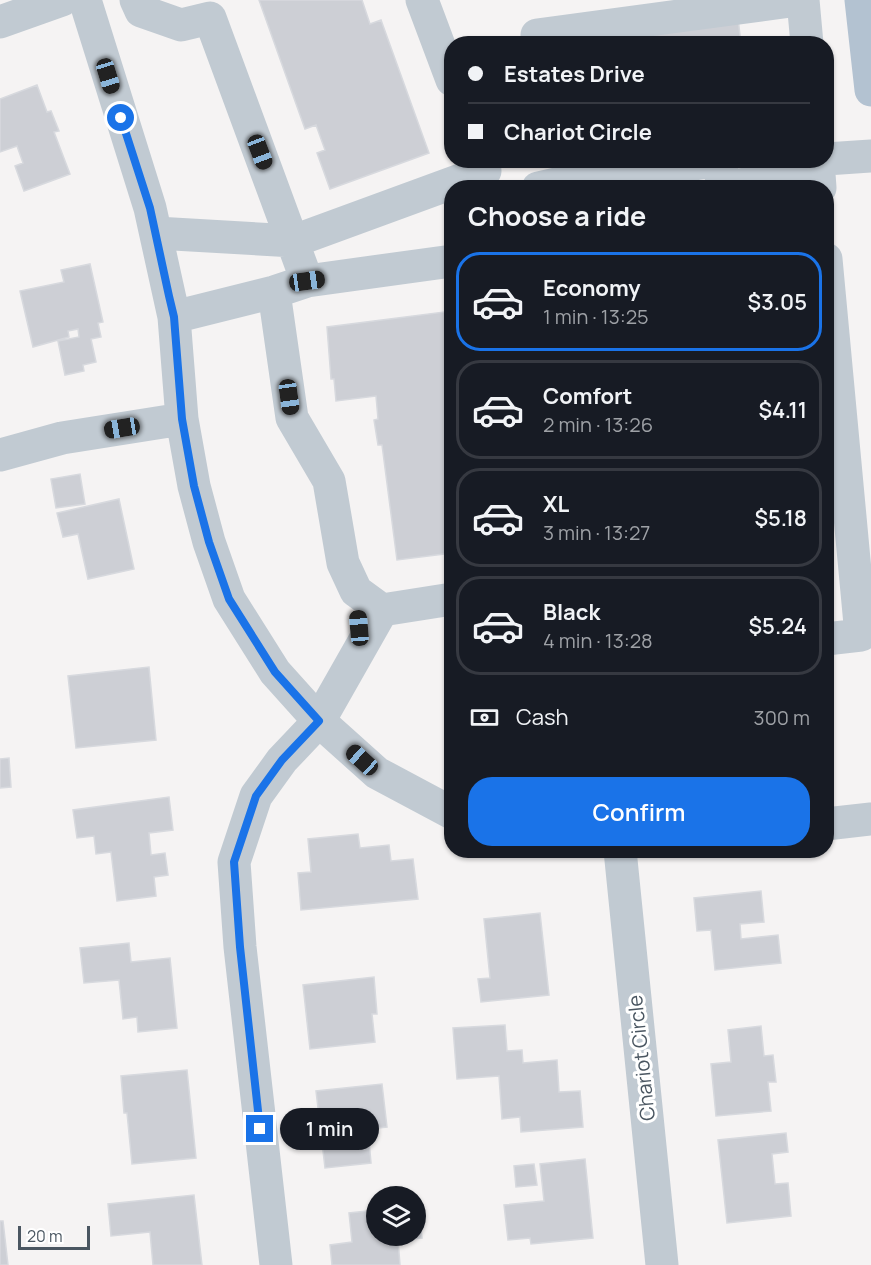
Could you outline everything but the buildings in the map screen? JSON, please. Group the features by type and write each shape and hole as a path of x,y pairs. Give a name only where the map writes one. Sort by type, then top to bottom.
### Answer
{"main road":[{"path":"861,0 871,90"}],"street":[{"path":"0,22 62,0"},
{"path":"85,0 150,208 174,317 182,419 194,486 209,542 229,599 275,672 319,721 377,772 444,809"},
{"path":"136,0 141,11 181,25 210,18 307,281"},
{"path":"422,0 444,59"},
{"path":"537,36 798,0"},
{"path":"803,0 806,36"},
{"path":"834,159 871,156"},
{"path":"628,180 671,177 732,180 784,178 799,168"},
{"path":"466,180 486,173"},
{"path":"156,233 294,241 444,188"},
{"path":"174,317 274,292 307,281 444,262"},
{"path":"274,292 292,418 329,481 343,564 356,591 361,647"},
{"path":"834,369 861,635 834,638"},
{"path":"0,455 62,438 182,419"},
{"path":"356,591 382,610 444,600"},
{"path":"276,1265 240,947 234,862 256,796 282,760 319,721 382,610"},
{"path":"834,823 871,819"},
{"name":"Chariot Circle","path":"621,858 662,1265"}],"route":[{"path":"121,118 150,208 174,317 182,419 194,486 209,542 229,599 275,672 319,721 282,760 256,796 234,862 240,947 260,1129"}]}
